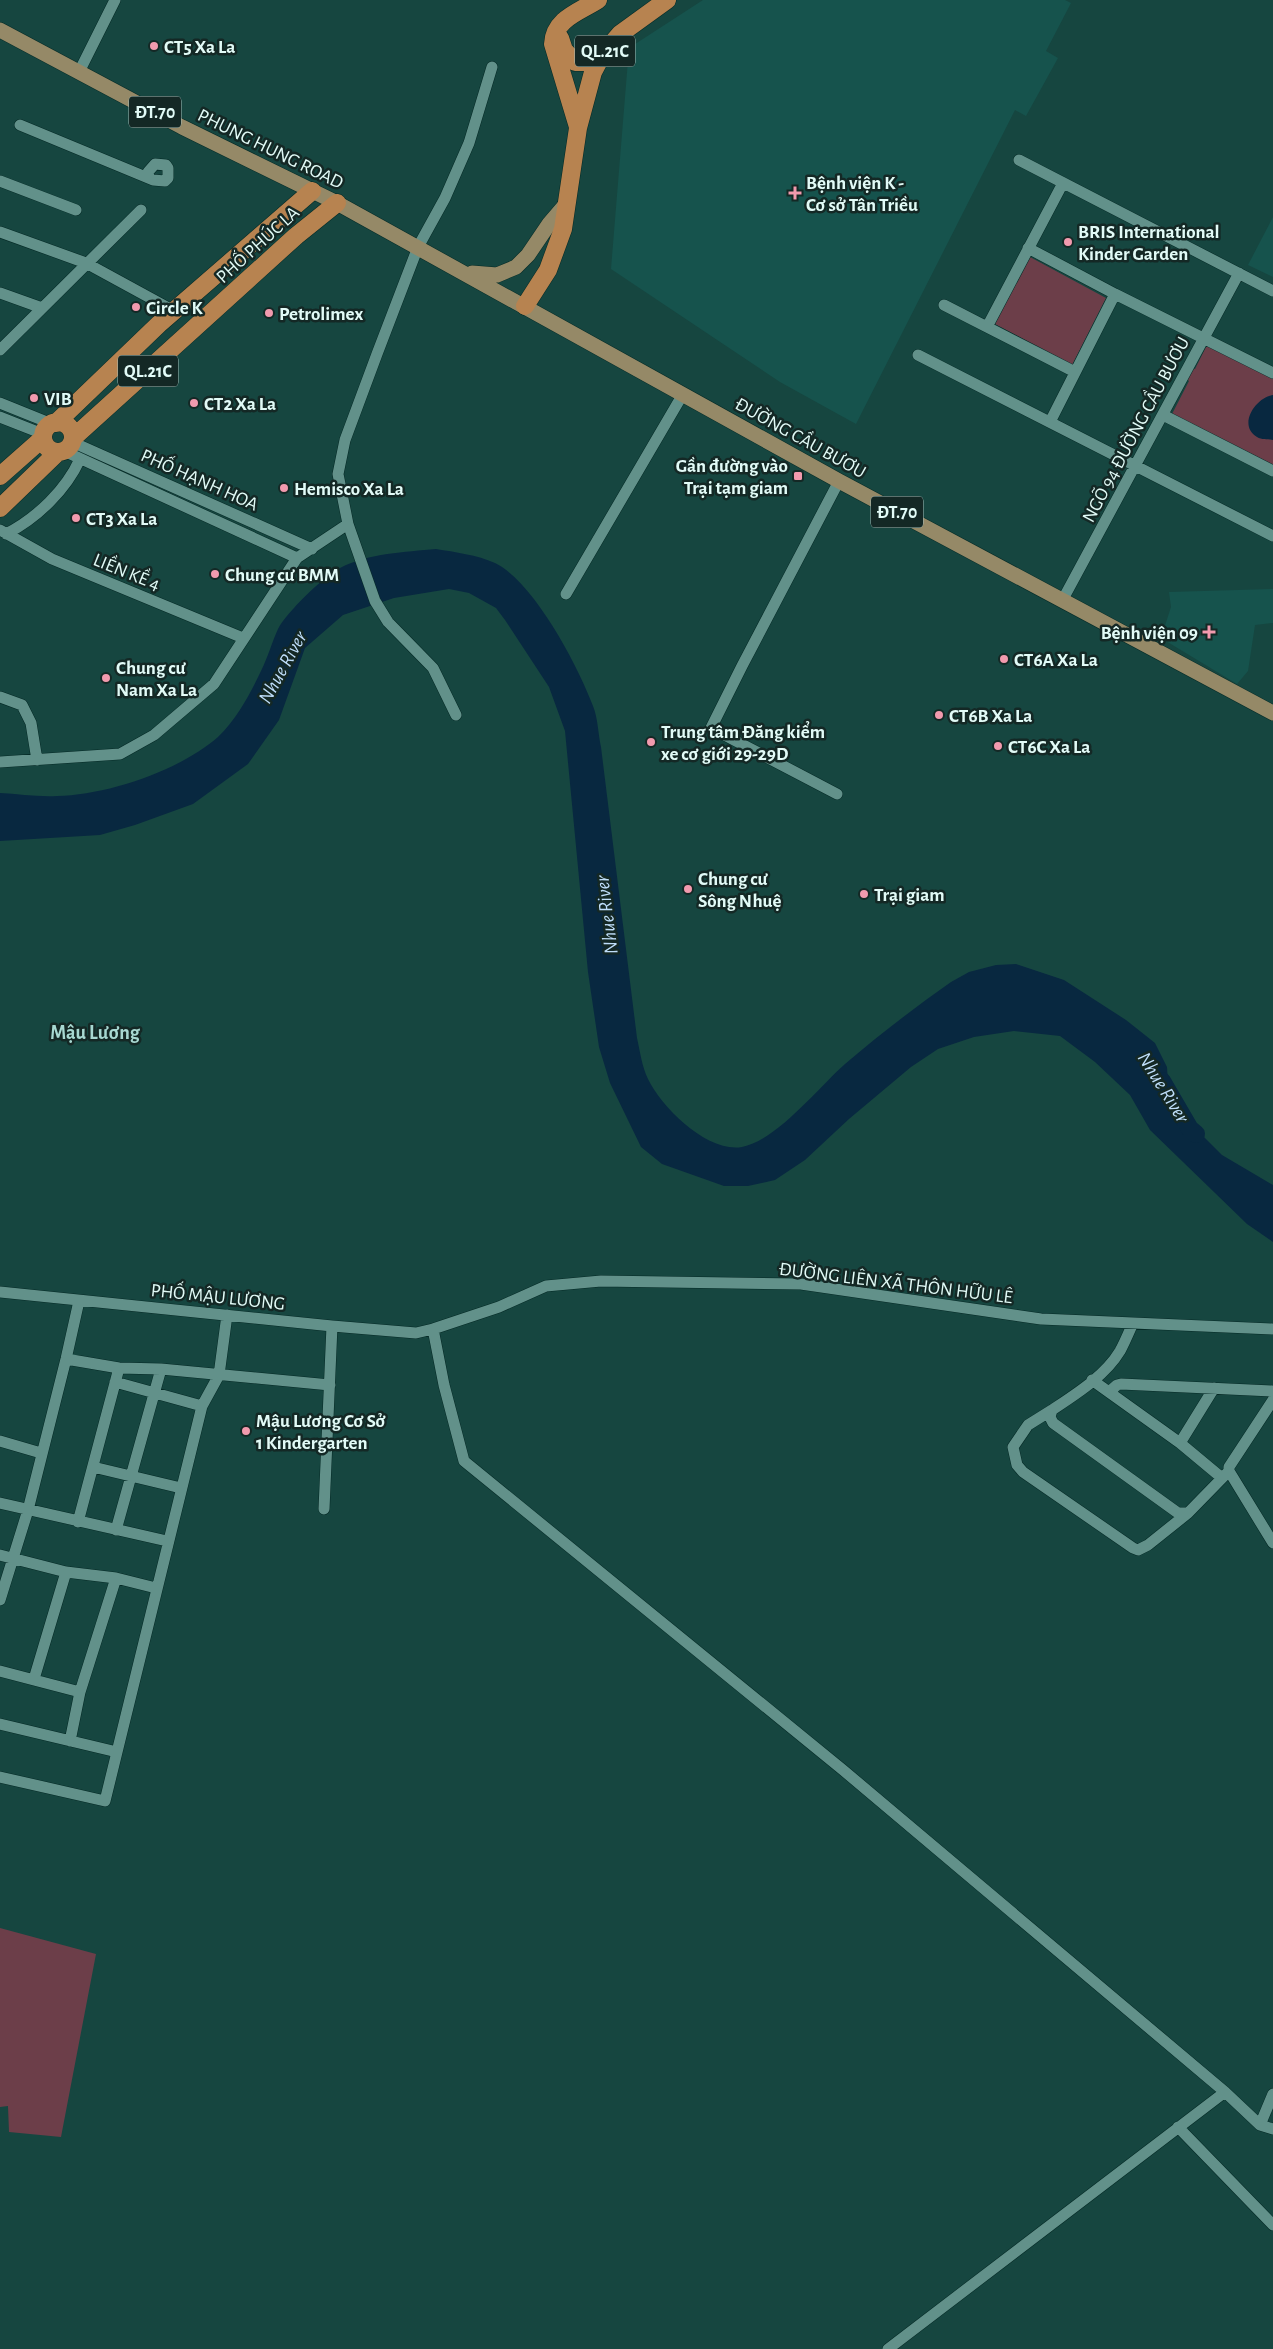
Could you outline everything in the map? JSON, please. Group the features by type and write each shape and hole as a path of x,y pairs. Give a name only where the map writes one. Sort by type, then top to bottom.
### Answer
{"highway":[{"path":"525,306 548,270 563,229 578,128 554,44 554,32 561,22 598,0"},
{"name":"QL.21C","path":"578,128 593,72 602,55 631,24 667,0"},
{"path":"557,28 564,50 575,62 583,62 602,55"},
{"name":"PHỐ PHÚC LA","path":"0,476 174,311 312,191"},
{"name":"PHỐ PHÚC LA","path":"0,508 69,448 296,236 337,202"},
{"path":"61,422 70,428 69,448 48,448 49,430 61,422"}],"main road":[{"name":"PHUNG HUNG ROAD","path":"0,30 182,127 337,202 418,247"},
{"path":"462,271 497,275 516,267 567,203"},
{"name":"ĐƯỜNG CẦU BƯƠU","path":"418,247 840,481 1273,714"}],"street":[{"path":"79,72 116,0"},
{"path":"456,715 433,668 388,622 376,601 348,524 338,474 345,440 418,247 445,198 469,143 492,68"},
{"path":"20,125 149,177"},
{"path":"1019,160 1273,291"},
{"path":"0,182 76,210"},
{"path":"987,327 1062,183"},
{"path":"0,350 141,210"},
{"path":"0,232 86,263 174,311"},
{"path":"1028,248 1273,373"},
{"name":"NGÕ 94 ĐƯỜNG CẦU BƯƠU","path":"1062,601 1240,273"},
{"path":"0,293 42,308"},
{"path":"1050,422 1115,294"},
{"path":"944,305 1075,372"},
{"path":"918,355 1273,536"},
{"path":"566,594 683,394"},
{"path":"0,403 49,430"},
{"path":"1163,415 1273,471"},
{"path":"0,417 49,430"},
{"path":"3,532 25,524 69,481 69,448"},
{"name":"PHỐ HẠNH HOA","path":"69,448 312,549"},
{"name":"PHỐ HẠNH HOA","path":"69,448 297,558"},
{"path":"837,794 711,728 840,481"},
{"path":"0,762 120,754 154,735 214,684 297,558 348,524"},
{"name":"LIỀN KỀ 4","path":"3,532 52,559 243,638"},
{"path":"0,697 22,705 32,723 37,760"},
{"name":"ĐƯỜNG LIÊN XÃ THÔN HỮU LÊ","path":"433,1329 499,1307 546,1286 601,1281 801,1284 1041,1319 1273,1329"},
{"name":"PHỐ MẬU LƯƠNG","path":"0,1292 332,1326 416,1332 433,1329"},
{"path":"0,1600 28,1510 66,1360 78,1301"},
{"path":"0,1777 105,1801 167,1541 202,1406 219,1375 227,1315"},
{"path":"1133,1323 1120,1351 1092,1380 1052,1410 1028,1425 1013,1447 1017,1465 1023,1472 1133,1548 1138,1550 1148,1545 1188,1513 1225,1474 1273,1400"},
{"path":"324,1509 332,1326"},
{"path":"433,1329 444,1385 464,1461 843,1770 1225,2092 1260,2125 1273,2129"},
{"path":"66,1360 119,1368 161,1369 330,1385"},
{"path":"78,1522 119,1368"},
{"path":"116,1530 161,1369"},
{"path":"1092,1380 1225,1474 1273,1543"},
{"path":"116,1382 202,1406"},
{"path":"1109,1392 1121,1384 1273,1391"},
{"path":"1180,1443 1214,1388"},
{"path":"1052,1410 1050,1418 1053,1423 1174,1512 1178,1514 1188,1513"},
{"path":"0,1441 41,1453"},
{"path":"93,1467 131,1478 181,1488"},
{"path":"0,1503 167,1541"},
{"path":"0,1555 66,1572 116,1578 156,1588"},
{"path":"34,1679 66,1572"},
{"path":"70,1741 80,1692 116,1578"},
{"path":"0,1670 80,1692"},
{"path":"0,1724 117,1752"},
{"path":"888,2349 1225,2092"},
{"path":"1260,2125 1273,2094"},
{"path":"1178,2127 1273,2225"}],"shaded area":[{"name":"Bệnh viện K - Cơ sở Tân Triều","path":"703,0 1065,0 1071,3 1046,51 1058,58 1026,116 1015,110 856,424 780,382 611,269 629,48"},
{"path":"1273,217 1273,277 1248,265"},
{"path":"1030,257 1106,298 1072,365 995,324"},
{"path":"1207,345 1273,378 1273,466 1172,414 1189,381 1186,378 1191,368 1195,369"},
{"name":"Bệnh viện 09","path":"1273,589 1273,623 1255,625 1248,671 1237,684 1161,638 1171,607 1169,592"},
{"path":"0,1928 96,1954 61,2137 9,2132 8,2106 0,2107"}],"water":[{"path":"1273,395 1273,440 1261,439 1251,432 1249,419 1255,406"},
{"path":"436,549 481,558 495,563 510,573 525,588 553,627 566,648 586,689 596,716 601,747 641,1059 648,1079 664,1103 688,1126 701,1136 729,1147 742,1147 755,1143 783,1124 845,1064 951,982 969,972 996,965 1016,964 1064,980 1126,1020 1155,1043 1167,1067 1168,1084 1176,1109 1222,1155 1273,1185 1273,1242 1247,1224 1150,1130 1130,1095 1095,1062 1060,1036 1014,1031 974,1037 938,1049 911,1067 849,1119 805,1160 775,1180 748,1186 724,1186 662,1164 641,1147 610,1083 599,1047 588,972 565,731 549,687 505,620 496,608 469,593 449,589 394,598 343,615 305,648 279,720 248,764 193,804 135,825 100,835 0,841 0,793 36,796 77,795 120,786 142,779 183,760 202,749 225,730 252,688 278,629 297,605 324,579 340,568 363,559 387,554"}],"waterway":[{"name":"Nhue River","path":"1162,1081 1190,1129 1196,1134"}],"place":[{"name":"CT5 Xa La","path":"154,46"},
{"name":"Bệnh viện K - Cơ sở Tân Triều","path":"795,193"},
{"name":"BRIS International Kinder Garden","path":"1068,242"},
{"name":"Circle K","path":"136,307"},
{"name":"Petrolimex","path":"269,313"},
{"name":"VIB","path":"34,398"},
{"name":"CT2 Xa La","path":"194,403"},
{"name":"Gần đường vào Trại tạm giam","path":"798,476"},
{"name":"Hemisco Xa La","path":"284,488"},
{"name":"CT3 Xa La","path":"76,518"},
{"name":"Chung cư BMM","path":"215,574"},
{"name":"Bệnh viện 09","path":"1209,632"},
{"name":"CT6A Xa La","path":"1004,659"},
{"name":"Chung cư Nam Xa La","path":"106,678"},
{"name":"CT6B Xa La","path":"939,715"},
{"name":"Trung tâm Đăng kiểm xe cơ giới 29-29D","path":"651,742"},
{"name":"CT6C Xa La","path":"998,746"},
{"name":"Chung cư Sông Nhuệ","path":"688,889"},
{"name":"Trại giam","path":"864,894"},
{"name":"Mậu Lương Cơ Sở 1 Kindergarten","path":"246,1431"}],"district":[{"name":"Mậu Lương","path":"95,1032"}]}
